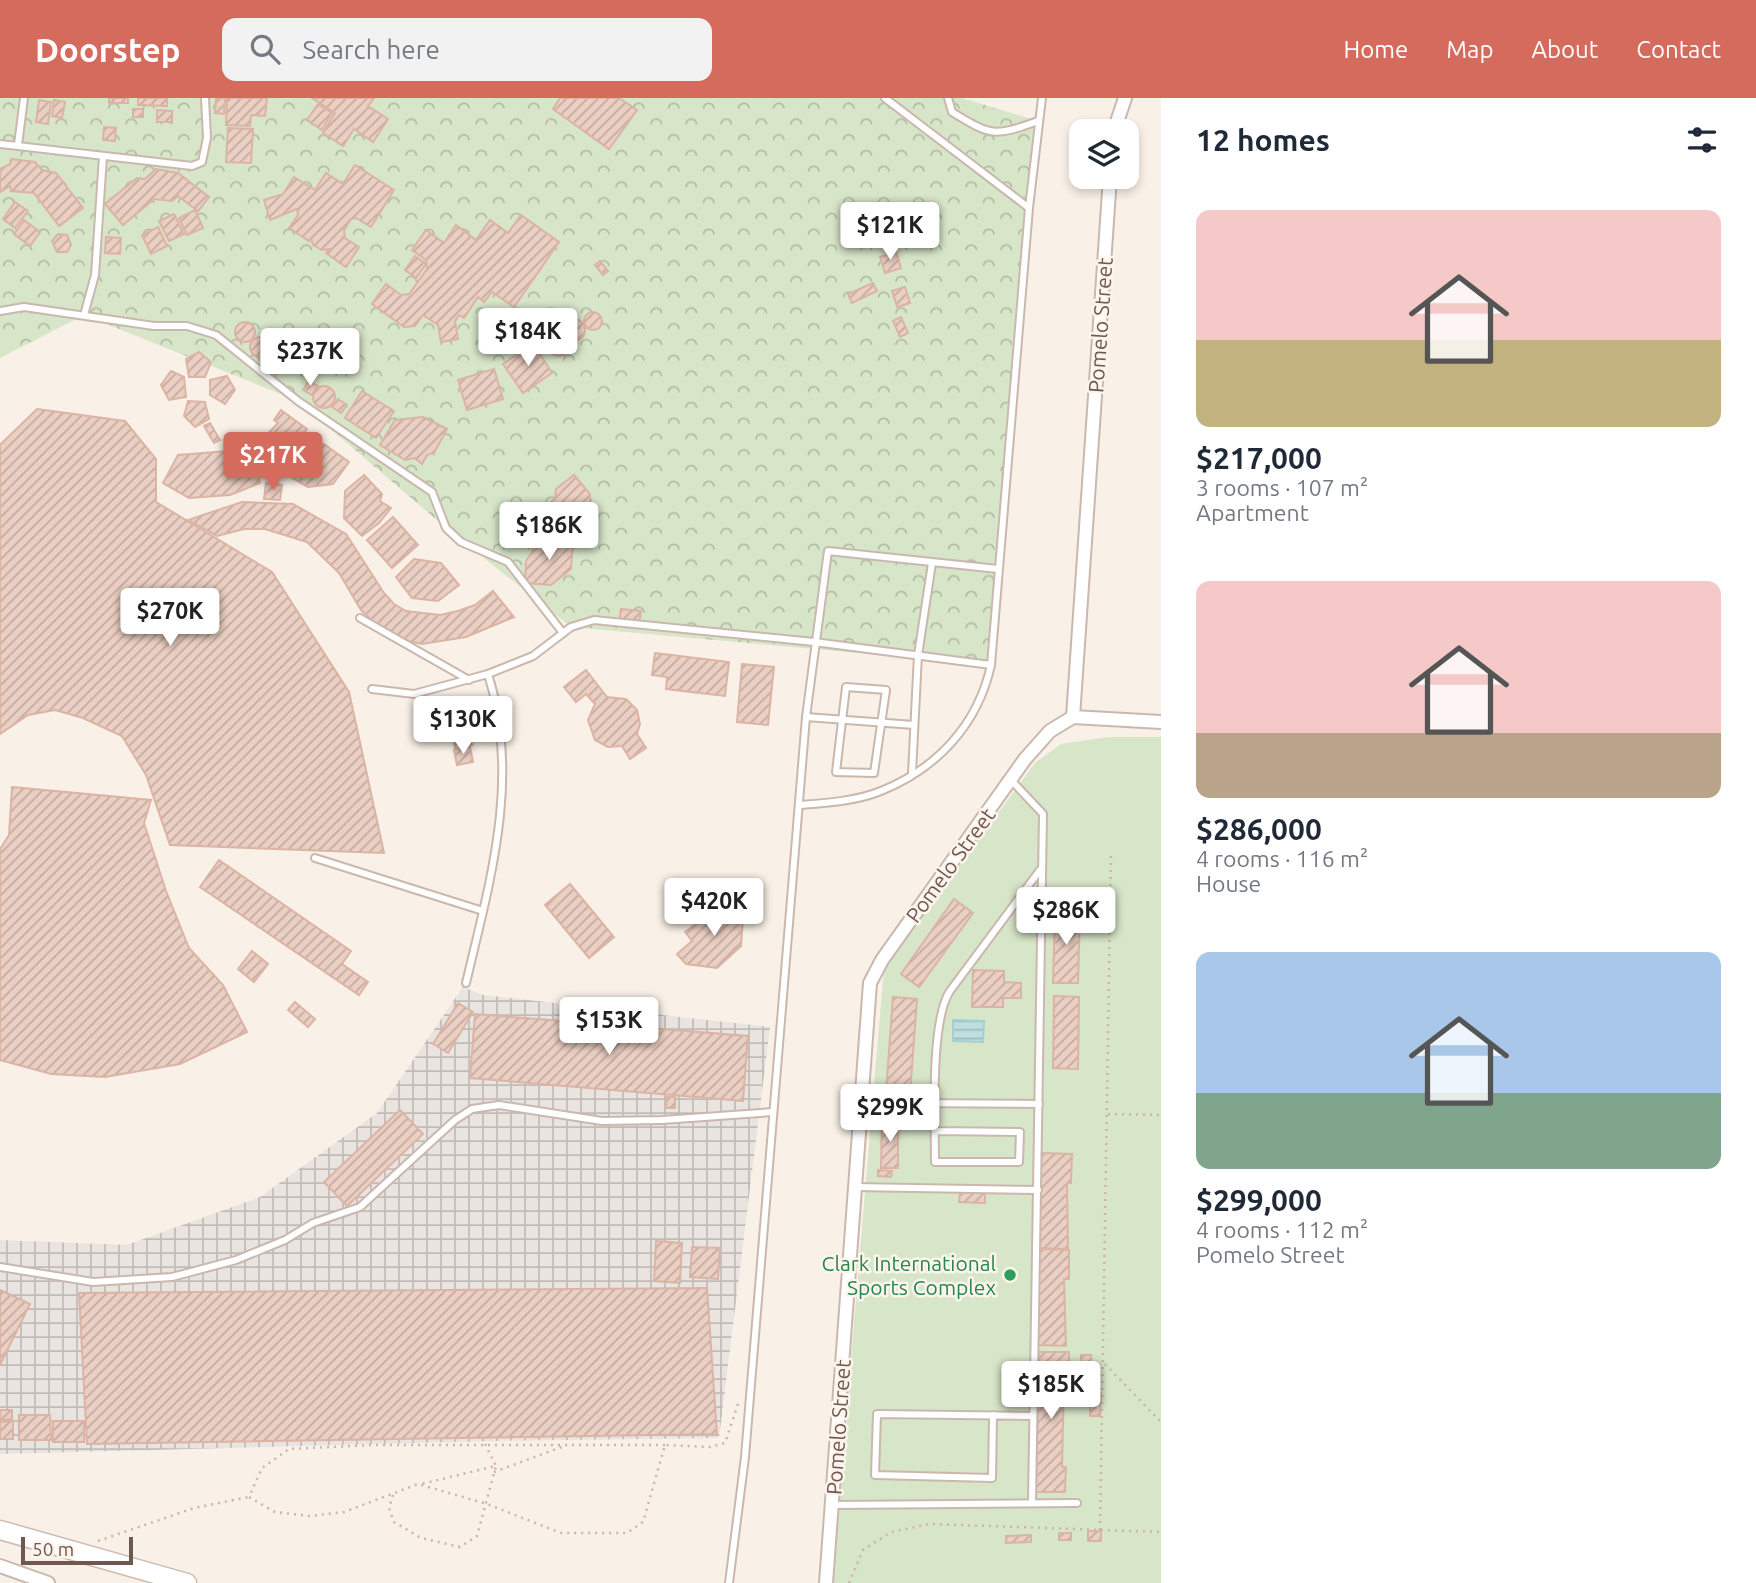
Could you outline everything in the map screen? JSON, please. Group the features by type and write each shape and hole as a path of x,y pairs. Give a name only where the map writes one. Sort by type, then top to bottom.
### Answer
{"main road":[{"path":"0,1530 187,1583"}],"street":[{"path":"1118,119 1125,98"},
{"name":"Pomelo Street","path":"826,1579 870,983 882,960 1049,732 1073,717 1109,189"},
{"path":"1073,717 1161,722"},
{"path":"0,1566 48,1583"}],"lane":[{"path":"18,145 24,98"},
{"path":"0,144 192,166 202,162 207,138 205,98"},
{"path":"885,98 1029,208"},
{"path":"948,98 952,112 986,133 1015,129 1038,121"},
{"path":"801,806 847,800 881,791 912,774 940,755 965,729 984,695 991,665 1029,208 1042,98"},
{"path":"84,315 95,275 103,157"},
{"path":"0,311 24,307 154,326 187,326 216,335 298,401 432,492 446,528 461,542 508,562 562,633"},
{"path":"729,1583 751,1380 801,806 806,717 828,551 998,569"},
{"path":"912,774 918,655 932,563"},
{"path":"359,618 469,680"},
{"path":"372,689 415,694 469,680 533,656 571,627 594,620 814,642 991,665"},
{"path":"466,983 499,844 503,797 499,717 488,674"},
{"path":"846,687 886,690 882,723 874,773 836,772 846,687"},
{"path":"806,717 914,726"},
{"path":"1012,781 1042,811 1031,1503"},
{"path":"315,858 483,911"},
{"path":"935,1130 1020,1132 1019,1162 936,1162 935,1130 935,1102 943,1001 1041,869"},
{"path":"908,1103 1038,1104"},
{"path":"0,1268 93,1282 172,1277 236,1260 285,1240 313,1223 360,1207 455,1120 472,1109 520,1106 581,1119 644,1121 773,1112"},
{"path":"854,1187 1038,1190"},
{"path":"993,1415 992,1478 875,1475 877,1414 993,1415 1033,1416"},
{"path":"833,1505 1077,1503"}],"path":[{"path":"1100,1530 1111,852"},
{"path":"1107,1114 1161,1115"},
{"path":"1103,1363 1161,1422"},
{"path":"248,1497 262,1468 289,1449 485,1444 710,1447 725,1443 733,1410 751,1380"},
{"path":"393,1494 389,1508 394,1522 421,1538 460,1547 477,1536 487,1504 496,1466 485,1444"},
{"path":"494,1472 570,1444"},
{"path":"418,1484 487,1504 561,1533 627,1533 643,1522 665,1445"},
{"path":"94,1542 194,1508 248,1497 275,1512 310,1516 344,1512 418,1484 496,1466"},
{"path":"849,1583 863,1550 891,1532 930,1524 1161,1532"}],"shaded area":[{"path":"463,987 483,995 770,1027 719,1438 0,1454 0,1240 127,1245 260,1197 377,1113"}],"green space":[{"path":"0,98 962,98 1038,121 991,665 571,627 446,528 298,401 84,315 0,358"},
{"name":"Clark International Sports Complex","path":"1108,737 1161,737 1161,1583 832,1583 884,968 1035,763 1061,744"}],"water":[{"path":"953,1020 984,1021 983,1042 953,1041"}],"building":[{"path":"109,98 128,98 128,103 109,103"},
{"path":"138,98 167,98 167,106 138,105"},
{"path":"216,98 225,98 224,114 215,113"},
{"path":"227,98 267,98 265,116 251,115 250,126 226,125"},
{"path":"312,98 374,98 368,106 388,119 373,142 354,129 343,146 323,133 335,113"},
{"path":"560,98 619,98 637,110 609,149 553,109"},
{"path":"39,100 51,102 48,124 36,122"},
{"path":"54,100 65,102 62,118 52,116"},
{"path":"318,104 332,113 322,130 307,120"},
{"path":"133,109 143,109 143,117 133,117"},
{"path":"157,110 172,111 172,122 157,122"},
{"path":"104,127 116,128 115,141 103,140"},
{"path":"228,128 253,129 251,163 226,162"},
{"path":"11,159 35,162 42,170 56,173 83,208 59,226 34,193 11,191 10,186 0,192 0,169 10,164"},
{"path":"355,165 394,190 371,227 356,218 351,219 344,230 345,238 359,247 346,267 326,253 329,249 322,250 313,245 311,238 309,241 289,228 298,215 297,209 270,220 264,200 283,194 294,177 315,190 326,173 343,184"},
{"path":"156,169 178,173 209,197 198,211 178,196 172,201 154,199 123,225 105,204 137,178 145,179"},
{"path":"15,202 28,211 15,228 3,219"},
{"path":"195,210 203,228 187,235 179,218"},
{"path":"174,214 184,234 169,241 159,221"},
{"path":"521,215 559,242 514,307 492,292 484,302 478,297 464,318 459,315 455,321 458,339 441,342 438,325 423,315 415,326 404,327 372,304 386,284 401,295 409,294 427,269 426,260 412,250 426,230 444,243 456,225 476,240 490,220 508,233"},
{"path":"24,220 40,232 30,246 14,234"},
{"path":"158,227 167,246 151,254 142,235"},
{"path":"58,234 67,235 71,245 67,252 57,252 52,241"},
{"path":"106,237 121,238 120,254 105,253"},
{"path":"896,252 901,268 885,273 880,257"},
{"path":"415,256 426,264 416,278 405,270"},
{"path":"600,261 608,271 603,275 595,265"},
{"path":"873,283 877,291 852,303 848,294"},
{"path":"905,287 910,303 897,307 892,291"},
{"path":"589,312 597,312 602,321 600,328 589,330 584,325 584,317"},
{"path":"901,317 908,333 900,337 893,321"},
{"path":"574,319 584,326 585,330 578,340 574,341 564,334 563,330 570,320"},
{"path":"245,322 252,325 255,332 252,339 245,342 238,339 235,332 238,325"},
{"path":"559,334 569,341 570,345 563,355 559,356 549,349 548,345 555,335"},
{"path":"260,337 267,340 270,347 267,354 260,357 253,354 250,347 253,340"},
{"path":"533,343 552,373 523,393 503,364"},
{"path":"199,352 211,362 205,377 189,377 186,359"},
{"path":"268,355 278,361 272,370 262,363"},
{"path":"494,369 503,399 467,410 458,380"},
{"path":"171,371 184,377 186,397 169,400 161,385"},
{"path":"227,376 235,390 225,404 210,395 210,380"},
{"path":"309,381 318,386 312,395 303,390"},
{"path":"324,386 334,393 335,397 328,407 324,408 314,401 313,397 320,387"},
{"path":"362,391 394,411 376,438 345,418"},
{"path":"338,399 347,405 341,413 332,407"},
{"path":"188,401 205,402 209,419 195,427 184,416"},
{"path":"37,409 125,421 156,459 156,502 272,572 349,692 384,853 170,845 146,775 122,736 83,718 55,710 28,715 0,734 0,445"},
{"path":"281,410 307,429 283,461 259,443 278,423 274,420"},
{"path":"423,417 447,429 434,453 427,455 422,464 415,458 405,460 380,445 395,420"},
{"path":"210,423 220,440 214,443 204,426"},
{"path":"310,442 317,446 324,444 349,462 333,484 308,487 285,474 298,452 306,450"},
{"path":"253,449 260,483 230,495 189,498 163,483 178,455"},
{"path":"364,475 382,494 380,501 391,508 379,523 362,536 344,518 345,491"},
{"path":"574,475 590,494 589,522 569,539 552,520 554,511 549,503 555,499 556,489"},
{"path":"266,483 282,485 280,500 264,499"},
{"path":"242,502 293,504 346,534 384,593 394,604 406,611 440,615 458,611 475,605 493,591 514,617 466,637 422,644 399,639 380,628 361,610 339,573 307,542 265,529 244,529 217,536 188,520"},
{"path":"393,517 418,545 392,568 367,540"},
{"path":"548,539 573,540 571,569 551,585 525,583 526,561 532,552 533,543 543,543"},
{"path":"414,559 441,563 459,585 438,601 412,598 396,577"},
{"path":"621,609 641,611 639,623 619,621"},
{"path":"655,653 729,662 725,696 666,689 667,677 652,675"},
{"path":"742,664 774,667 768,725 737,722"},
{"path":"586,670 607,697 626,699 637,710 640,724 637,734 646,748 630,759 622,746 608,747 595,740 588,720 595,704 586,694 576,702 564,687"},
{"path":"467,701 469,712 451,716 449,705"},
{"path":"469,716 471,729 455,732 452,719"},
{"path":"469,731 472,745 455,748 453,734"},
{"path":"470,747 473,762 457,765 454,750"},
{"path":"12,787 151,800 144,823 166,891 189,948 223,985 247,1032 180,1064 105,1077 51,1074 0,1060 0,849 9,835"},
{"path":"219,860 351,951 342,964 368,982 359,995 200,887"},
{"path":"570,884 614,937 589,958 545,905"},
{"path":"954,899 973,913 919,987 901,974"},
{"path":"727,901 743,918 741,946 717,968 686,964 677,954 692,941 685,932"},
{"path":"1055,911 1080,911 1078,983 1053,983"},
{"path":"252,951 268,964 254,982 238,969"},
{"path":"973,970 1004,971 1004,982 1021,983 1021,998 1003,998 1003,1007 972,1007"},
{"path":"1054,996 1079,997 1078,1069 1053,1068"},
{"path":"893,997 917,999 910,1094 886,1092"},
{"path":"295,1002 315,1019 308,1027 288,1010"},
{"path":"458,1003 473,1012 448,1053 433,1044"},
{"path":"475,1014 748,1036 743,1101 470,1078"},
{"path":"666,1097 675,1097 675,1108 666,1108"},
{"path":"400,1110 423,1134 347,1206 324,1182"},
{"path":"882,1120 898,1120 898,1168 881,1168"},
{"path":"1041,1153 1072,1154 1071,1183 1067,1183 1068,1249 1039,1248"},
{"path":"878,1170 892,1171 891,1177 878,1176"},
{"path":"960,1193 985,1193 985,1203 959,1202"},
{"path":"656,1241 682,1243 680,1283 654,1281"},
{"path":"692,1247 720,1248 718,1279 690,1277"},
{"path":"1039,1249 1069,1250 1069,1279 1064,1279 1066,1346 1037,1345"},
{"path":"707,1288 717,1434 87,1444 79,1293"},
{"path":"0,1290 30,1304 0,1365"},
{"path":"1039,1352 1069,1352 1069,1381 1064,1381 1062,1467 1066,1467 1065,1492 1036,1492"},
{"path":"1081,1355 1091,1355 1090,1377 1081,1377"},
{"path":"1090,1393 1101,1393 1100,1416 1090,1416"},
{"path":"0,1410 12,1410 12,1419 0,1420"},
{"path":"19,1415 50,1415 51,1440 19,1440"},
{"path":"13,1421 13,1439 0,1439 0,1422"},
{"path":"53,1421 84,1421 84,1442 53,1442"},
{"path":"1088,1531 1101,1531 1101,1541 1088,1541"},
{"path":"1059,1533 1071,1533 1071,1540 1059,1540"},
{"path":"1031,1535 1031,1542 1006,1543 1006,1536"}],"place":[{"name":"Clark International Sports Complex","path":"1010,1275"}]}
